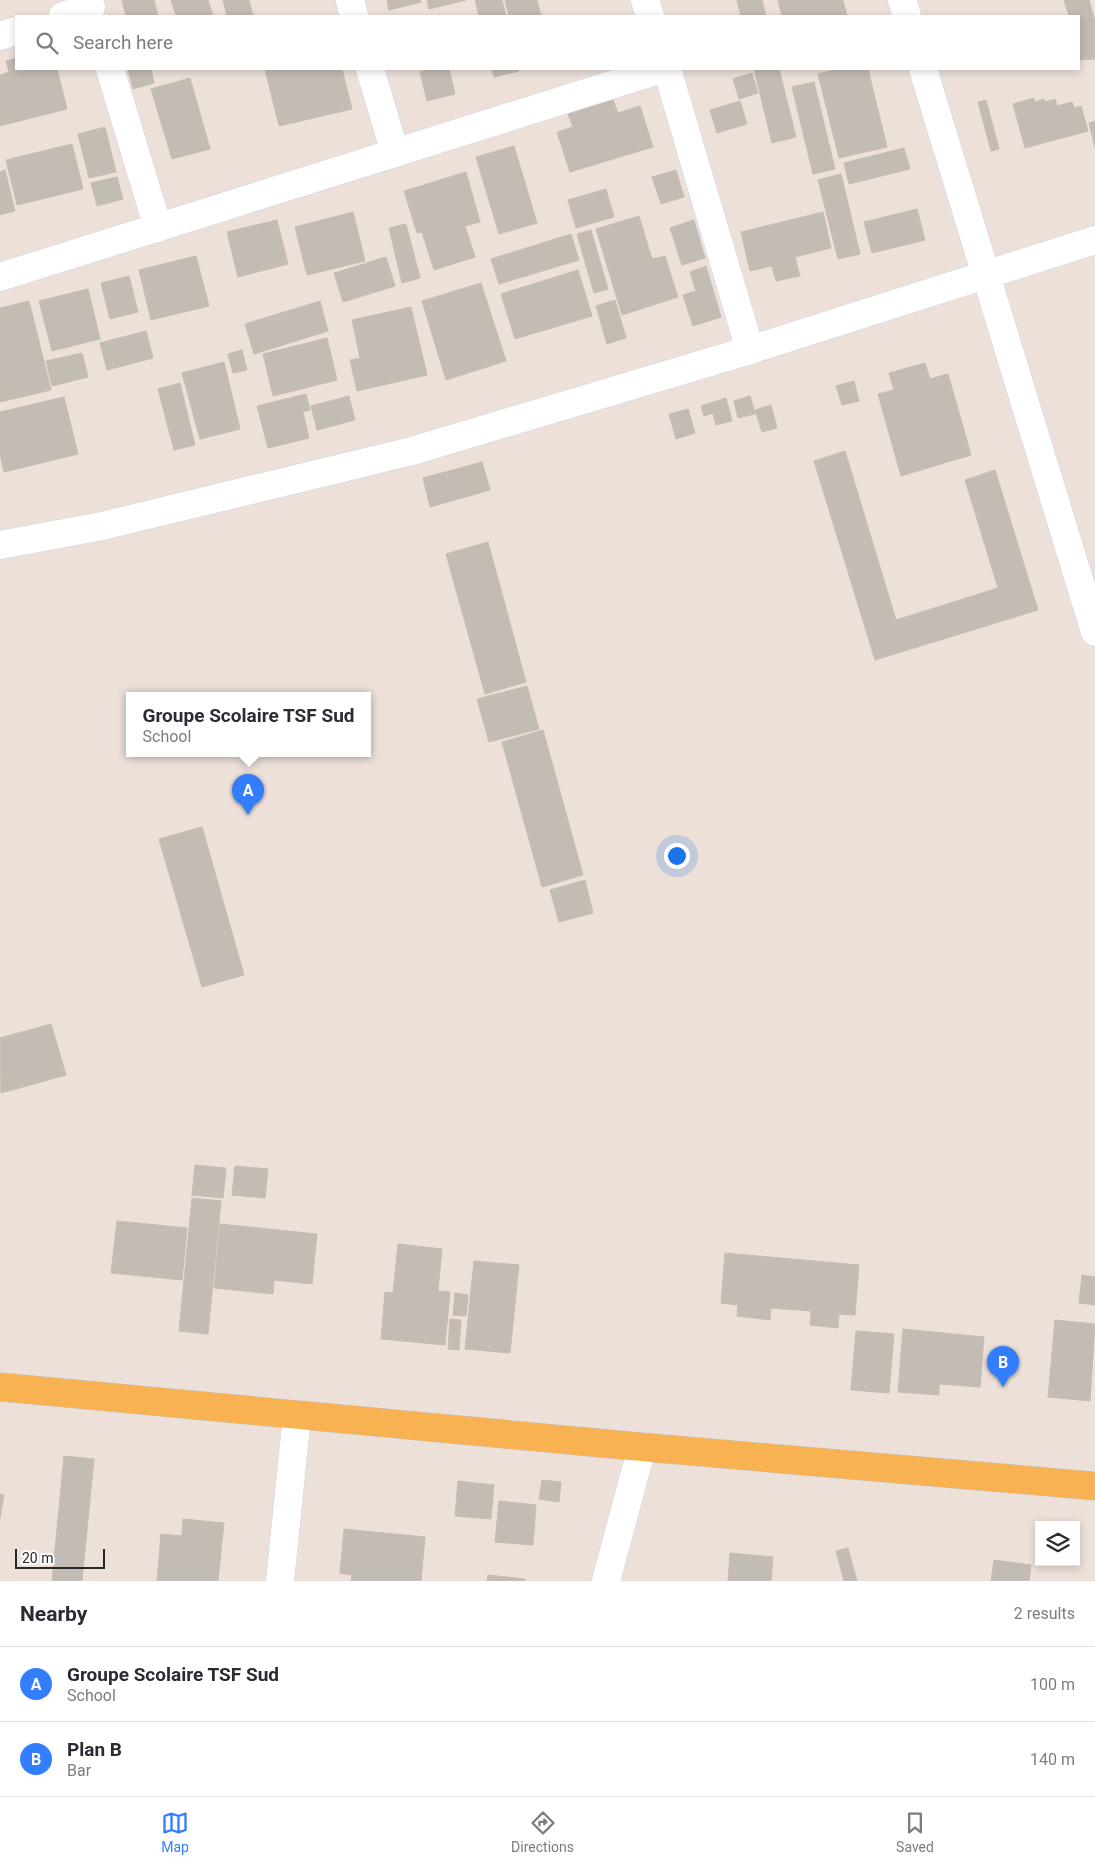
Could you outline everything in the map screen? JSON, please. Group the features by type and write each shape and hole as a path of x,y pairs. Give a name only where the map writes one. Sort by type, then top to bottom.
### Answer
{"main road":[{"path":"0,1387 297,1416 1095,1486"}],"street":[{"path":"350,0 354,15"},
{"path":"645,0 650,15"},
{"path":"902,0 907,15"},
{"path":"66,15 91,8"},
{"path":"0,36 15,31"},
{"path":"110,70 158,228"},
{"path":"370,70 395,153"},
{"path":"0,277 659,70"},
{"path":"667,70 750,350"},
{"path":"923,70 1094,626"},
{"path":"0,545 102,526 412,451 750,350 1095,240"},
{"path":"280,1581 297,1416"},
{"path":"606,1581 642,1447"}],"building":[{"path":"122,0 154,0 158,15 126,15"},
{"path":"171,0 208,0 213,15 176,15"},
{"path":"223,0 249,0 253,15 227,15"},
{"path":"387,0 420,0 421,2 389,10"},
{"path":"427,0 466,0 429,9"},
{"path":"475,0 502,0 506,15 479,15"},
{"path":"505,0 537,0 541,15 509,15"},
{"path":"737,0 762,0 766,15 741,15"},
{"path":"778,0 843,0 847,15 782,15"},
{"path":"1064,0 1089,0 1095,22 1095,59 1080,60 1080,15 1069,15"},
{"path":"15,58 15,70 57,70 67,109 0,126 0,75 9,72 6,61"},
{"path":"128,70 151,70 154,83 133,89"},
{"path":"265,70 342,70 352,109 279,126"},
{"path":"449,70 455,94 427,101 420,72"},
{"path":"492,70 519,70 519,71 494,77"},
{"path":"754,70 779,70 796,137 772,143"},
{"path":"834,70 868,70 887,147 839,158 818,74"},
{"path":"752,73 758,93 739,99 733,79"},
{"path":"190,78 210,149 172,159 151,89"},
{"path":"814,82 835,169 813,174 792,87"},
{"path":"1034,98 1035,102 1044,99 1045,102 1055,99 1057,106 1072,102 1074,108 1081,106 1088,131 1025,148 1013,104"},
{"path":"613,100 618,113 640,106 653,147 570,172 557,132 573,127 568,114"},
{"path":"986,100 999,149 991,151 978,102"},
{"path":"740,101 747,124 717,133 710,110"},
{"path":"1095,121 1095,148 1089,123"},
{"path":"105,127 116,172 89,178 78,134"},
{"path":"72,144 83,189 17,205 6,160"},
{"path":"514,146 537,223 499,234 476,157"},
{"path":"904,148 910,169 849,184 844,163"},
{"path":"5,170 15,211 0,215 0,172"},
{"path":"676,170 684,197 661,204 652,177"},
{"path":"466,172 480,222 465,226 475,257 434,270 422,232 417,233 404,191"},
{"path":"841,174 860,254 838,259 818,180"},
{"path":"117,177 123,199 97,206 91,183"},
{"path":"606,189 614,217 576,228 568,200"},
{"path":"917,209 925,240 872,253 864,222"},
{"path":"353,212 365,261 307,275 295,227"},
{"path":"823,212 831,248 795,257 800,276 776,281 772,266 750,271 741,232"},
{"path":"639,216 652,259 665,256 678,297 622,315 596,229"},
{"path":"277,220 288,264 238,277 227,232"},
{"path":"694,220 705,258 682,265 670,228"},
{"path":"406,224 420,278 402,283 389,228"},
{"path":"591,230 608,289 594,293 577,234"},
{"path":"571,234 579,260 499,284 491,259"},
{"path":"196,256 209,306 151,320 139,270"},
{"path":"386,257 395,286 343,302 334,273"},
{"path":"706,266 721,317 693,326 683,295 696,291 690,272"},
{"path":"578,270 592,316 515,339 501,294"},
{"path":"129,276 138,312 110,319 101,283"},
{"path":"481,283 506,361 446,380 422,301"},
{"path":"88,289 100,339 52,351 39,301"},
{"path":"615,300 626,338 607,344 596,306"},
{"path":"29,301 51,390 0,402 0,308"},
{"path":"320,301 328,331 254,354 245,324"},
{"path":"411,307 427,375 357,391 350,360 360,358 352,320"},
{"path":"146,331 153,358 107,370 100,343"},
{"path":"327,338 337,380 273,396 263,354"},
{"path":"242,350 247,370 233,373 228,354"},
{"path":"82,353 88,377 52,386 46,361"},
{"path":"224,362 240,429 200,439 182,373"},
{"path":"925,363 930,379 948,374 971,455 901,476 878,394 894,390 889,373"},
{"path":"854,381 859,401 842,405 836,386"},
{"path":"180,383 195,445 174,450 158,389"},
{"path":"306,394 310,410 303,412 309,438 268,448 257,406"},
{"path":"349,396 355,420 317,430 311,406"},
{"path":"750,396 755,414 738,418 734,401"},
{"path":"64,397 78,454 4,472 0,454 0,412"},
{"path":"726,398 732,421 716,425 713,413 704,416 701,406"},
{"path":"771,405 777,428 762,432 755,410"},
{"path":"688,409 695,433 676,439 669,414"},
{"path":"845,451 896,620 998,588 965,480 995,470 1038,610 875,660 814,461"},
{"path":"482,462 490,490 430,507 423,478"},
{"path":"488,542 526,682 485,694 446,554"},
{"path":"527,686 539,729 489,742 477,699"},
{"path":"543,730 583,875 542,887 502,742"},
{"path":"202,827 244,975 202,987 159,839"},
{"path":"585,880 593,913 559,922 550,890"},
{"path":"51,1024 66,1075 1,1093 0,1038"},
{"path":"195,1165 226,1168 223,1198 192,1195"},
{"path":"235,1166 268,1169 265,1198 232,1195"},
{"path":"192,1198 221,1201 208,1334 179,1331"},
{"path":"117,1221 187,1228 182,1280 111,1273"},
{"path":"220,1224 317,1234 312,1284 274,1280 273,1294 214,1288"},
{"path":"398,1244 442,1249 438,1291 450,1292 445,1345 381,1339 385,1292 393,1293"},
{"path":"725,1253 859,1265 855,1315 839,1314 838,1328 810,1325 811,1311 771,1308 770,1320 737,1316 738,1305 721,1303"},
{"path":"474,1261 519,1265 510,1353 465,1349"},
{"path":"1082,1275 1095,1277 1095,1305 1079,1303"},
{"path":"455,1293 468,1295 466,1316 453,1315"},
{"path":"450,1319 461,1320 459,1350 448,1349"},
{"path":"1055,1320 1095,1324 1090,1401 1048,1397"},
{"path":"903,1329 984,1337 980,1387 939,1384 939,1395 898,1392"},
{"path":"856,1331 894,1334 889,1393 851,1390"},
{"path":"64,1456 94,1459 82,1581 52,1581"},
{"path":"542,1480 561,1482 559,1502 539,1499"},
{"path":"458,1481 494,1485 491,1519 455,1516"},
{"path":"0,1494 4,1495 0,1518"},
{"path":"499,1501 536,1505 533,1545 495,1542"},
{"path":"183,1519 224,1523 218,1581 157,1581 161,1534 182,1536"},
{"path":"344,1529 425,1537 421,1581 351,1581 352,1575 340,1573"},
{"path":"848,1548 857,1581 844,1581 836,1551"},
{"path":"730,1553 773,1557 771,1581 728,1581"},
{"path":"994,1560 1031,1565 1029,1581 991,1581"},
{"path":"488,1575 525,1579 525,1581 487,1581"}],"place":[{"name":"Groupe Scolaire TSF Sud","path":"248,815"},
{"name":"Plan B","path":"1003,1387"}]}
